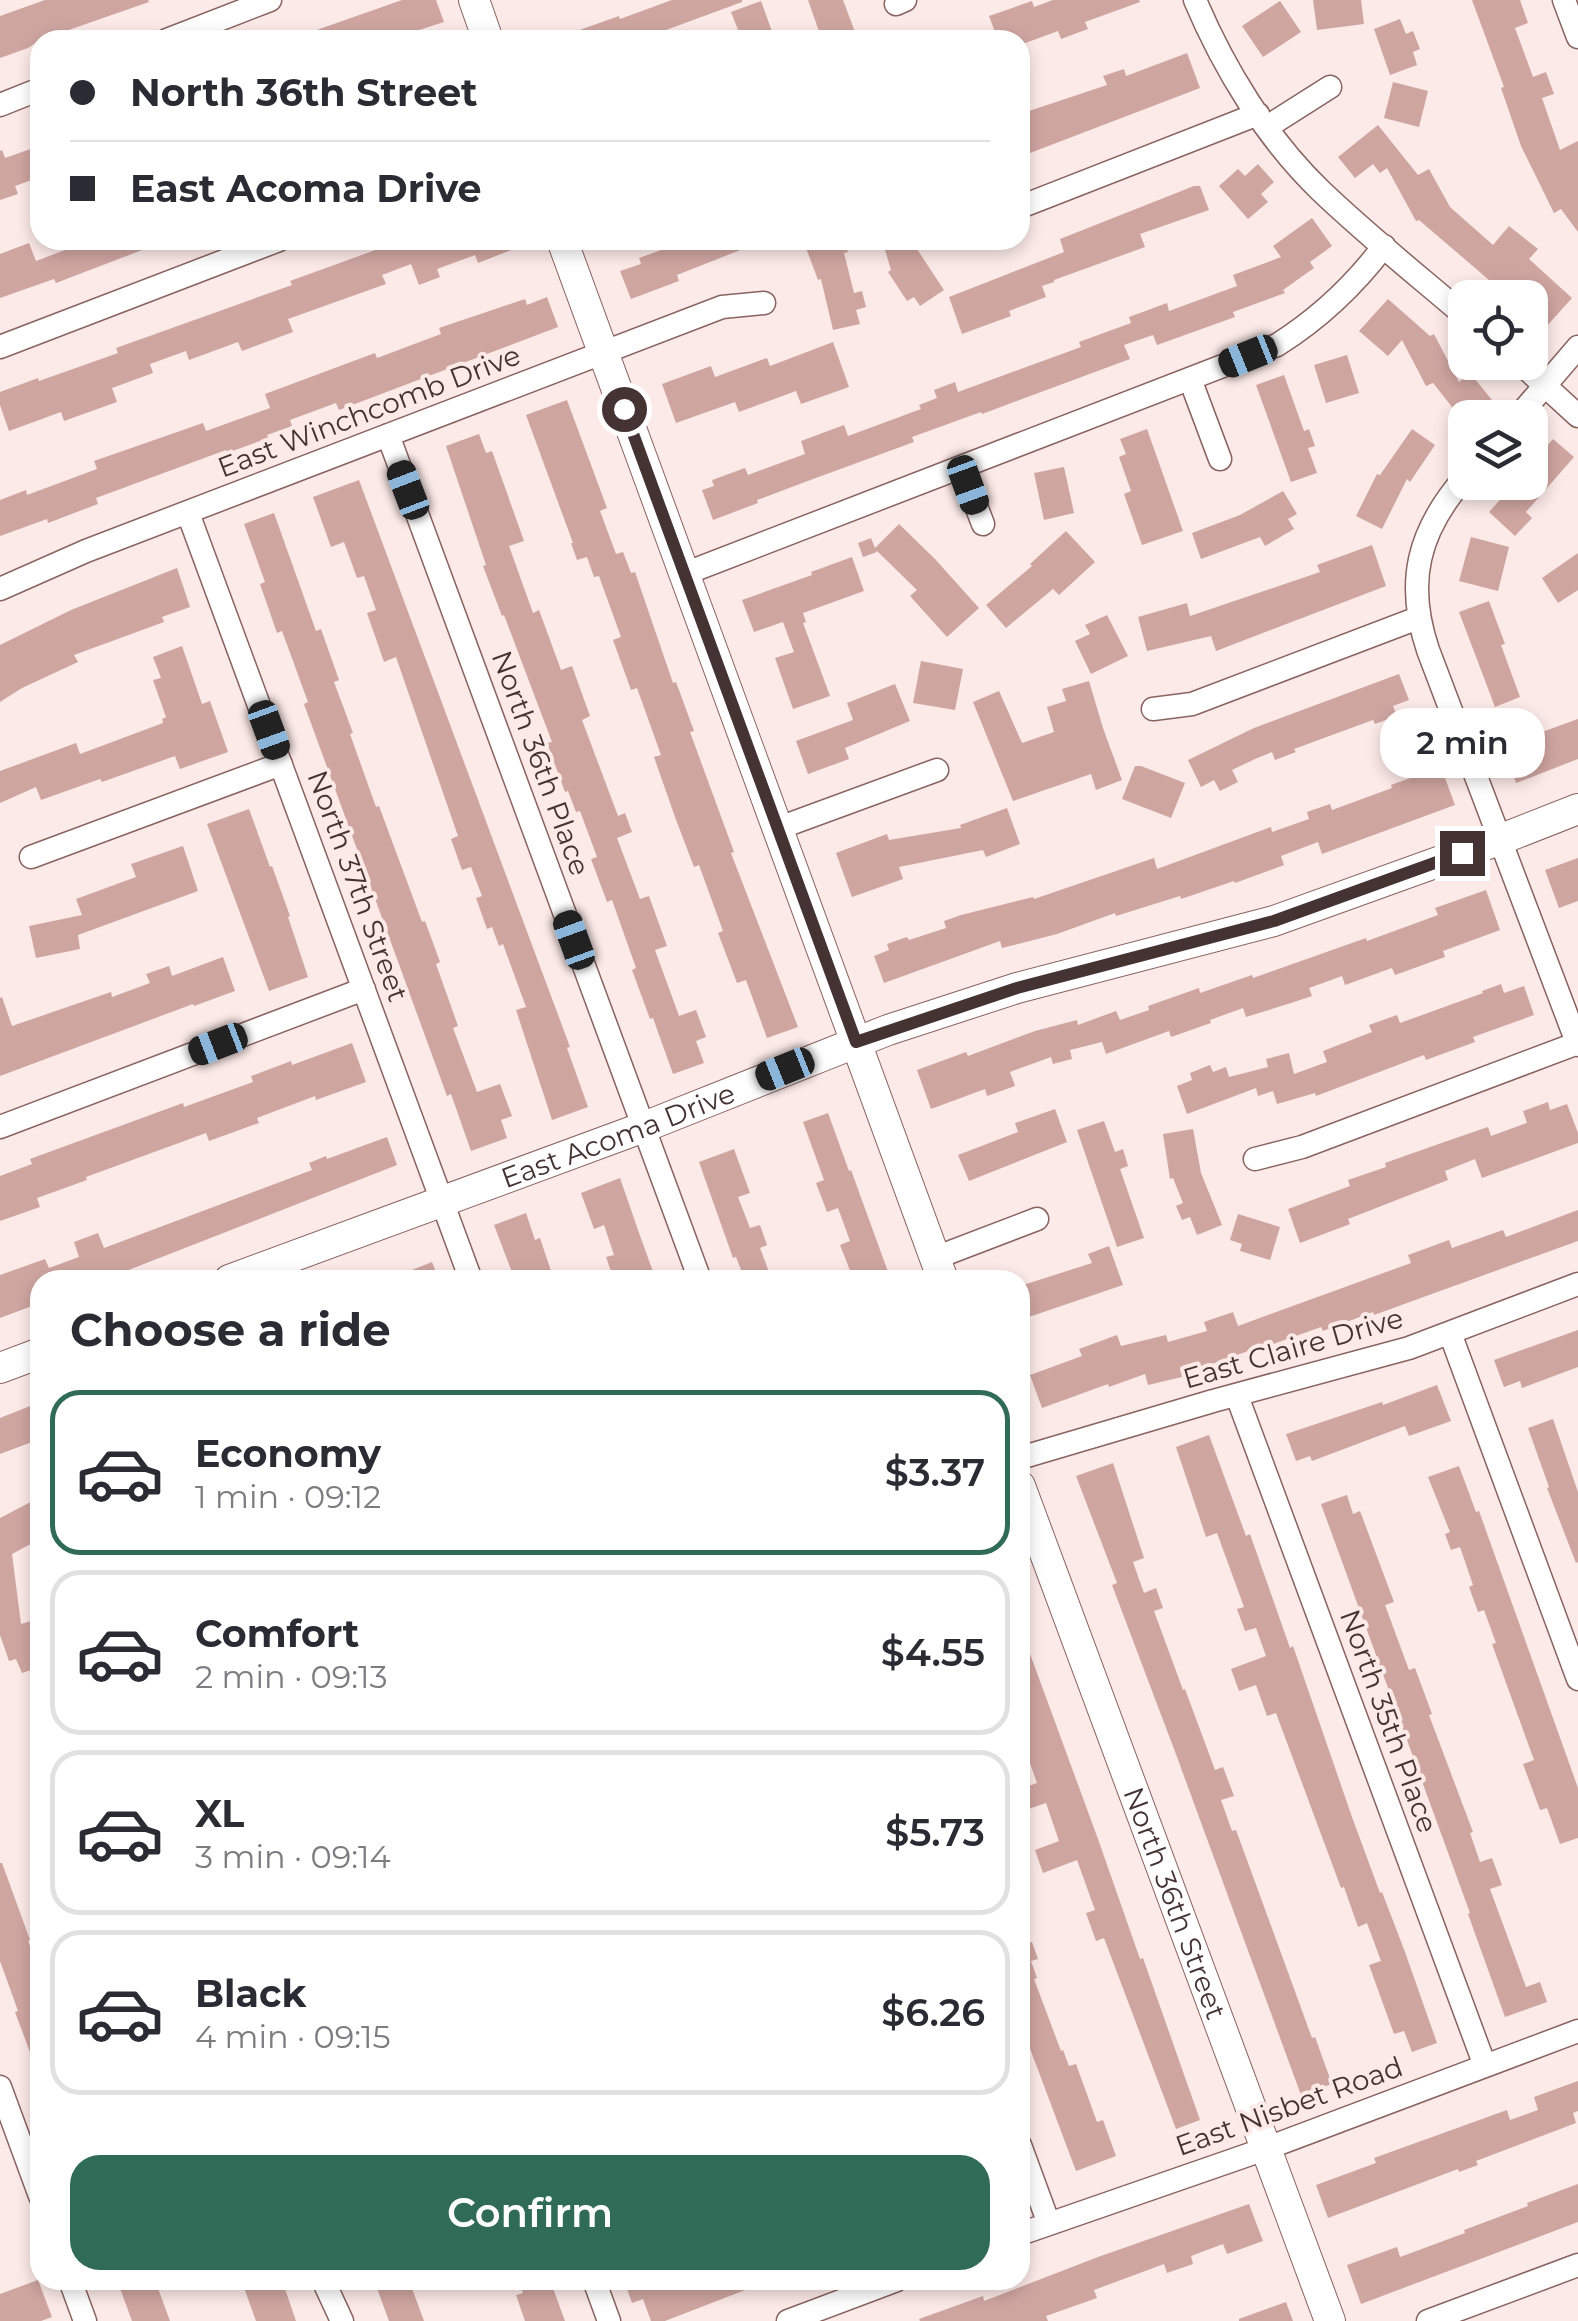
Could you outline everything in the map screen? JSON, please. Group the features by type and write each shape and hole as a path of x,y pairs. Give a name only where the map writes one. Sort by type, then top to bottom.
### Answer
{"street":[{"path":"193,30 270,0"},
{"path":"474,0 484,30"},
{"path":"1195,0 1221,54 1262,120 1319,189 1448,301"},
{"path":"1564,0 1578,37"},
{"path":"1030,203 1262,120 1330,87"},
{"path":"0,105 30,93"},
{"path":"684,574 1277,345 1309,325 1342,296 1384,246"},
{"path":"0,348 253,250"},
{"path":"566,250 939,1269 1037,1219"},
{"name":"East Winchcomb Drive","path":"0,589 86,551 722,307 764,302"},
{"path":"1531,400 1578,347"},
{"path":"1190,379 1220,459"},
{"path":"1539,380 1578,416"},
{"name":"North 36th Place","path":"388,435 696,1270"},
{"path":"961,467 982,524"},
{"path":"1255,1159 1302,1147 1578,1043 1418,618 1416,578 1423,544 1448,497"},
{"name":"North 37th Street","path":"188,513 468,1270"},
{"path":"1153,708 1192,704 1418,618"},
{"path":"32,857 282,764"},
{"path":"779,828 937,770"},
{"name":"East Acoma Drive","path":"256,1270 644,1127 856,1042 1017,988 1274,921 1578,808"},
{"path":"0,1127 364,989"},
{"name":"East Claire Drive","path":"1030,1455 1409,1348 1578,1284"},
{"path":"1450,1333 1578,1679"},
{"path":"0,1368 30,1357"},
{"name":"North 35th Place","path":"1237,1396 1485,2066"},
{"name":"North 36th Street","path":"1030,1513 1330,2321"},
{"name":"East Nisbet Road","path":"1030,2231 1266,2149 1578,2031"},
{"path":"2,2100 30,2171"},
{"path":"1030,2172 1049,2224"},
{"path":"1428,2321 1578,2266"},
{"path":"74,2290 85,2321"},
{"path":"328,2290 342,2321"},
{"path":"598,2290 609,2321"},
{"path":"788,2321 842,2290"}],"building":[{"path":"45,0 149,2 69,30 30,30 30,47 0,58 0,16"},
{"path":"402,0 436,0 444,22 419,30 317,30"},
{"path":"672,0 742,0 666,30 580,30 619,16 620,19"},
{"path":"808,0 843,0 854,30 818,30"},
{"path":"1053,0 1140,2 1085,22 1088,29 1061,39 1058,31 1030,41 1030,30 994,30 989,16 1032,1 1034,7"},
{"path":"1313,0 1361,0 1364,24 1317,30"},
{"path":"1472,0 1520,0 1528,23 1515,28 1533,77 1546,72 1554,94 1542,98 1560,150 1578,141 1578,232 1561,209 1554,213 1521,146"},
{"path":"761,1 771,30 738,30 731,12"},
{"path":"1280,1 1301,32 1263,57 1242,26"},
{"path":"1400,19 1406,34 1413,31 1420,49 1413,52 1417,65 1390,75 1374,29"},
{"path":"1187,53 1200,88 1030,153 1030,111 1107,85 1103,76 1124,69 1126,76"},
{"path":"1393,82 1428,91 1419,127 1384,118"},
{"path":"1378,125 1418,175 1429,169 1450,207 1493,245 1509,226 1538,249 1529,259 1572,298 1548,325 1548,280 1489,280 1416,221 1387,168 1380,173 1373,164 1355,178 1338,157"},
{"path":"30,149 30,181 15,186 18,194 0,200 0,151 5,158"},
{"path":"1258,164 1274,182 1261,194 1268,202 1248,219 1219,186 1238,169 1245,176"},
{"path":"1200,186 1209,210 1140,234 1145,247 1054,280 1042,286 1046,297 1009,311 1011,316 962,334 949,297 1064,252 1060,239"},
{"path":"1312,218 1332,246 1310,262 1314,268 1283,290 1285,293 1233,312 1235,317 1157,345 1153,335 1124,345 1130,359 912,437 914,442 713,520 702,490 714,486 712,480 745,468 748,475 805,454 801,441 844,425 848,436 921,409 919,405 937,398 934,390 955,382 958,392 1081,347 1079,342 1131,323 1129,317 1167,303 1169,311 1237,286 1233,275 1281,257 1273,246"},
{"path":"29,243 36,261 65,250 142,250 56,283 54,279 0,298 0,254"},
{"path":"375,250 511,250 478,263 475,255 437,269 440,277 419,285 411,264 382,275 386,284 288,319 293,332 242,351 238,342 189,360 186,351 150,364 153,373 112,388 117,402 64,421 61,412 9,431 0,392 118,353 116,348 292,285 290,281"},
{"path":"661,250 740,250 677,275 679,281 631,299 620,271 641,264 639,258"},
{"path":"807,250 847,250 844,253 854,293 862,291 866,307 856,310 860,324 833,330 821,279 818,280"},
{"path":"885,250 918,250 944,290 920,306 914,297 907,301 888,272 891,270"},
{"path":"547,297 558,327 339,410 336,403 290,420 292,426 267,435 268,438 96,498 98,504 48,523 47,519 0,536 0,500 26,490 27,495 97,469 94,461 203,423 206,431 270,408 265,394 375,353 377,358 441,334 439,328 525,299 527,305"},
{"path":"1388,299 1430,336 1434,334 1448,361 1448,380 1476,380 1492,400 1448,402 1433,383 1426,386 1402,340 1388,356 1359,331"},
{"path":"833,342 849,387 801,404 796,391 739,412 735,402 676,423 662,384 711,366 715,377 767,358 770,366"},
{"path":"1347,355 1359,393 1326,403 1314,365"},
{"path":"1284,375 1304,431 1309,429 1315,446 1308,448 1317,473 1291,482 1256,385"},
{"path":"567,400 607,508 600,511 616,554 623,552 631,573 635,572 694,731 690,732 734,852 731,853 798,1027 767,1038 746,980 737,983 699,865 694,867 675,817 654,757 661,755 637,688 631,690 613,640 621,637 599,576 594,577 587,557 577,560 526,415"},
{"path":"1147,429 1183,531 1142,545 1124,494 1131,491 1119,457 1126,454 1120,439"},
{"path":"1412,429 1435,445 1410,482 1407,479 1382,529 1356,516 1377,474"},
{"path":"479,434 486,453 492,451 524,541 509,546 533,613 539,610 561,670 572,666 590,716 582,720 618,816 625,813 632,832 617,838 640,899 649,896 667,946 655,950 679,1016 696,1010 706,1037 696,1041 704,1063 673,1074 632,970 636,968 612,900 607,902 591,859 597,857 580,811 576,812 568,791 565,792 547,743 552,742 483,566 486,565 446,446"},
{"path":"1553,439 1574,457 1548,487 1548,445"},
{"path":"1064,467 1074,513 1044,520 1034,473"},
{"path":"359,480 570,1047 567,1048 588,1107 552,1120 516,1010 526,1007 503,944 499,946 492,927 487,929 476,898 482,896 471,867 462,870 451,839 458,836 396,657 384,662 367,613 376,610 364,576 357,578 344,542 331,547 313,497"},
{"path":"1283,491 1297,514 1288,519 1294,529 1265,546 1260,537 1201,559 1192,533 1240,515"},
{"path":"1500,500 1536,500 1526,512 1532,518 1515,536 1489,512"},
{"path":"274,513 316,631 321,629 339,680 334,682 376,807 379,806 440,962 436,964 458,1026 453,1028 477,1092 500,1084 512,1116 501,1120 507,1138 471,1151 451,1094 447,1096 304,704 308,702 282,631 277,633 260,584 265,582 244,524"},
{"path":"899,524 979,608 947,637 910,596 917,590 876,550 863,557 858,543 871,538 875,548"},
{"path":"1066,531 1095,562 1059,595 1053,589 1006,628 986,605"},
{"path":"1471,537 1509,547 1498,591 1459,581"},
{"path":"1372,545 1386,586 1216,651 1211,636 1147,651 1138,617 1187,603 1190,616 1320,572 1317,565"},
{"path":"1578,553 1578,590 1558,603 1542,578"},
{"path":"852,557 864,591 803,613 803,623 830,696 793,709 775,658 794,652 783,622 754,632 742,600"},
{"path":"177,568 190,607 162,617 164,622 74,655 78,662 0,702 0,645 71,610"},
{"path":"1489,601 1520,697 1495,707 1459,612"},
{"path":"1107,615 1128,656 1091,674 1075,641 1090,634 1085,625"},
{"path":"182,646 202,704 210,701 228,752 180,769 175,756 41,800 36,787 0,803 0,771 76,743 80,754 163,723 166,717 153,680 161,678 153,657"},
{"path":"921,661 963,669 955,710 913,703"},
{"path":"1399,674 1409,700 1393,706 1397,716 1375,724 1373,720 1294,749 1296,752 1275,760 1272,752 1255,759 1232,770 1238,782 1220,791 1214,780 1201,787 1188,760 1254,728"},
{"path":"1089,681 1122,780 1096,790 1091,774 1013,801 973,702 999,691 1022,743 1054,732 1047,707 1066,701 1062,689"},
{"path":"895,684 910,721 845,748 849,759 808,774 796,741 853,720 847,703"},
{"path":"1578,719 1578,759 1516,783 1503,746"},
{"path":"1135,766 1185,783 1171,818 1122,799"},
{"path":"1441,767 1455,805 1322,854 1318,842 1281,856 1284,865 1235,883 1116,916 1115,913 1002,948 1000,941 884,983 874,956 889,950 887,944 946,928 944,921 961,915 1034,899 1154,858 1157,869 1271,827 1272,832 1309,819 1307,812 1330,804 1332,810"},
{"path":"1007,808 1020,844 986,857 983,850 899,867 903,879 852,897 836,853 887,834 889,840 961,828 960,825"},
{"path":"249,809 290,916 308,977 269,991 207,824"},
{"path":"183,846 198,891 78,935 80,949 36,958 29,926 82,915 76,899 136,877 131,864"},
{"path":"1578,858 1578,901 1559,908 1545,870"},
{"path":"1486,890 1500,930 1443,951 1445,957 1395,975 1392,968 1345,985 1342,976 1309,988 1312,996 1291,1003 1246,1017 1243,1008 1171,1037 1169,1031 1106,1054 1102,1042 1070,1050 1072,1059 1053,1064 1051,1057 1010,1072 1015,1086 987,1096 985,1089 931,1109 917,1070 1035,1031 1077,1020 1078,1025 1116,1011 1120,1020 1199,988 1200,993 1252,975 1253,978 1438,915 1435,908"},
{"path":"223,957 235,991 0,1076 0,998 12,1026 111,992 112,997 150,983 146,974 169,966 172,976"},
{"path":"1501,984 1504,993 1524,986 1534,1015 1473,1037 1475,1042 1426,1060 1424,1055 1316,1096 1315,1093 1277,1104 1273,1091 1258,1096 1256,1088 1187,1114 1177,1086 1192,1080 1190,1073 1210,1065 1213,1072 1226,1067 1229,1077 1268,1067 1266,1059 1289,1053 1294,1074 1327,1062 1323,1051 1372,1032 1369,1025 1397,1015 1400,1023"},
{"path":"352,1043 366,1082 316,1100 315,1096 209,1141 206,1133 86,1177 87,1180 37,1198 40,1207 0,1221 0,1176 32,1164 30,1159 253,1082 251,1076 291,1061 292,1065"},
{"path":"1548,1102 1550,1110 1567,1104 1578,1143 1482,1178 1475,1159 1445,1171 1448,1180 1348,1219 1350,1224 1300,1243 1288,1209 1350,1186 1348,1180 1386,1167 1385,1163 1488,1127 1491,1136 1527,1123 1523,1111"},
{"path":"1055,1109 1067,1142 969,1181 958,1155 1018,1132 1015,1123"},
{"path":"828,1113 887,1270 850,1270 840,1245 850,1241 838,1208 827,1212 816,1183 824,1180 803,1122"},
{"path":"1104,1121 1115,1152 1123,1149 1128,1166 1120,1169 1144,1238 1117,1247 1077,1130"},
{"path":"1193,1129 1201,1173 1222,1225 1197,1235 1190,1217 1182,1220 1176,1206 1183,1203 1173,1178 1170,1179 1163,1134"},
{"path":"387,1137 397,1165 129,1270 30,1270 30,1307 0,1318 0,1275 45,1259 49,1268 79,1257 74,1242 98,1233 104,1248 312,1170 309,1163 326,1156 327,1159"},
{"path":"734,1149 750,1193 738,1197 750,1228 760,1225 767,1245 760,1248 768,1270 741,1270 736,1257 733,1258 699,1162"},
{"path":"620,1178 652,1270 611,1270 606,1257 614,1255 604,1225 594,1229 581,1193"},
{"path":"1578,1210 1578,1241 1374,1315 1373,1312 1323,1331 1321,1327 1262,1346 1190,1375 1148,1385 1145,1374 1042,1408 1030,1375 1082,1356 1079,1349 1117,1335 1121,1346 1166,1335 1168,1342 1207,1331 1204,1322 1233,1312 1238,1326 1411,1263 1408,1255 1449,1240 1452,1248 1503,1230 1506,1237"},
{"path":"526,1213 551,1270 511,1270 494,1225"},
{"path":"1238,1214 1280,1227 1270,1260 1240,1251 1242,1244 1230,1240"},
{"path":"1109,1246 1123,1285 1030,1317 1030,1283 1092,1263 1088,1254"},
{"path":"432,1262 435,1270 412,1270"},
{"path":"1578,1330 1578,1367 1522,1388 1520,1381 1504,1387 1494,1360"},
{"path":"1437,1385 1451,1421 1409,1436 1405,1426 1312,1461 1310,1456 1296,1461 1286,1434"},
{"path":"30,1406 30,1443 0,1454 0,1418"},
{"path":"1553,1419 1578,1492 1576,1563 1528,1428"},
{"path":"1209,1435 1246,1536 1250,1534 1290,1648 1293,1646 1437,2043 1412,2052 1404,2031 1394,2034 1369,1965 1381,1961 1367,1923 1358,1927 1344,1887 1341,1888 1276,1713 1267,1716 1256,1685 1239,1691 1231,1669 1266,1656 1256,1628 1245,1631 1237,1609 1244,1607 1217,1533 1206,1537 1176,1447"},
{"path":"1113,1463 1144,1558 1133,1562 1144,1593 1156,1588 1163,1608 1154,1611 1183,1690 1215,1770 1223,1767 1234,1796 1221,1800 1232,1831 1236,1830 1332,2084 1301,2095 1112,1585 1117,1583 1076,1476"},
{"path":"1459,1466 1476,1512 1479,1511 1578,1788 1578,1838 1560,1844 1547,1808 1540,1810 1523,1764 1534,1760 1492,1644 1496,1643 1484,1610 1478,1612 1460,1547 1451,1550 1445,1534 1450,1532 1428,1477"},
{"path":"1347,1495 1353,1514 1360,1511 1394,1602 1385,1605 1409,1670 1415,1668 1480,1862 1492,1858 1502,1885 1490,1889 1526,1987 1540,1982 1547,2002 1505,2017 1321,1504"},
{"path":"30,1502 30,1544 12,1554 21,1624 30,1621 30,1670 22,1673 16,1659 9,1661 0,1635 0,1518"},
{"path":"1030,1654 1200,2120 1176,2129 1104,1938 1096,1941 1086,1913 1095,1910 1077,1860 1043,1873 1035,1850 1059,1841 1046,1803 1030,1809 1030,1785 1037,1783 1030,1763"},
{"path":"2,1863 30,1940 30,2052 0,1961"},
{"path":"1032,1942 1038,1959 1031,1961 1037,1978 1034,1979 1061,2051 1069,2066 1076,2064 1097,2122 1103,2120 1116,2156 1076,2171 1030,2049 1030,1943"},
{"path":"1578,2081 1578,2111 1573,2113 1576,2123 1476,2161 1478,2165 1328,2218 1316,2185 1376,2163 1374,2158 1507,2110 1510,2120 1538,2110 1534,2097"},
{"path":"1578,2184 1578,2222 1361,2304 1347,2265 1397,2247 1400,2257"},
{"path":"1249,2204 1263,2241 1227,2254 1223,2244 1191,2256 1193,2264 1167,2273 1164,2264 1094,2290 1097,2298 1046,2316 1048,2321 919,2319 983,2296 984,2301 1012,2290 1030,2290 1030,2283"},
{"path":"30,2283 30,2290 42,2290 52,2317 41,2321 0,2321 0,2294"},
{"path":"121,2290 159,2290 170,2321 132,2321"},
{"path":"245,2290 285,2290 296,2321 256,2321"},
{"path":"378,2290 413,2290 424,2321 389,2321"},
{"path":"522,2290 554,2290 565,2321 525,2321 516,2295 523,2293"},
{"path":"627,2290 745,2290 665,2321 651,2321 643,2299 632,2303"},
{"path":"1286,2302 1293,2321 1239,2321 1239,2319"}],"route":[{"path":"624,409 856,1042 1017,988 1274,921 1462,853"}]}
